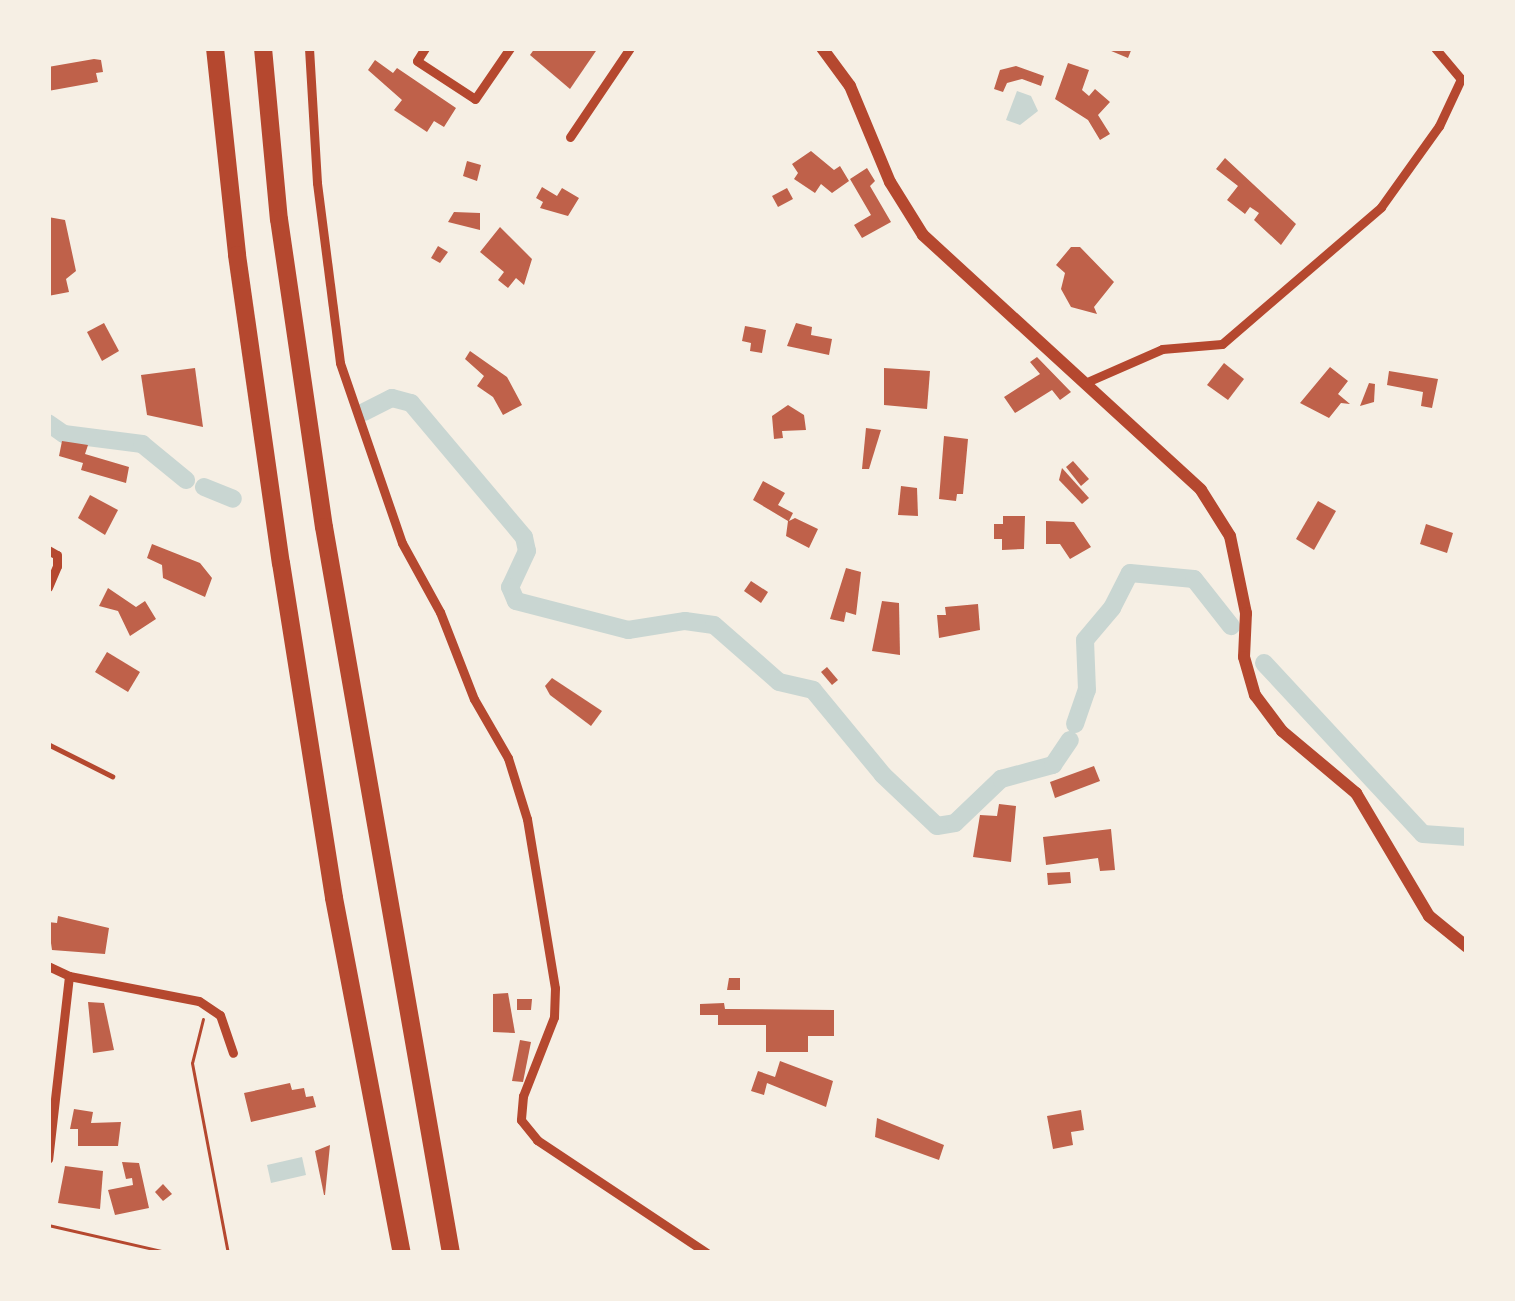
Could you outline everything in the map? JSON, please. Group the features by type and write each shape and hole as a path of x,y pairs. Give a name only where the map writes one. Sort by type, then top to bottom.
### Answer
{"highway":[{"path":"215,48 237,255 285,585 334,898 402,1253"},
{"path":"263,48 279,219 324,527 380,871 451,1253"}],"street":[{"path":"309,48 317,183 340,364 402,543 440,611 474,699 518,778 527,819 555,988 554,1017 523,1096 520,1120 537,1140 707,1253"},
{"path":"425,48 417,61 475,98 510,48"},
{"path":"569,137 630,48"},
{"path":"822,48 850,86 890,182 923,236 1201,490 1230,536 1246,613 1244,656 1255,695 1282,731 1356,793 1429,916 1467,947"},
{"path":"1087,382 1162,349 1222,344 1381,207 1439,126 1461,79 1435,48"},
{"path":"48,550 57,555 58,566 48,587"},
{"path":"1452,938 1467,935"},
{"path":"48,966 68,976 140,986 206,1005 220,1015 233,1053"},
{"path":"48,1159 68,976"}],"lane":[{"path":"48,744 112,776"}],"path":[{"path":"206,1005 192,1063 228,1253"},
{"path":"48,1226 170,1253"}],"shaded area":[{"path":"1017,91 1031,96 1038,111 1020,125 1006,120"},
{"path":"302,1157 306,1175 271,1183 267,1165"}],"building":[{"path":"535,48 598,48 570,89 530,55"},
{"path":"1104,48 1132,48 1128,58"},
{"path":"101,60 103,72 96,73 98,82 48,91 48,67"},
{"path":"375,60 393,73 397,68 456,108 444,127 434,121 427,132 394,110 402,100 368,70"},
{"path":"1068,63 1089,70 1082,90 1089,96 1095,89 1110,102 1098,115 1110,134 1100,140 1088,120 1055,99"},
{"path":"1016,66 1044,76 1041,86 1022,79 1007,83 1003,92 994,89 1000,70"},
{"path":"811,151 834,170 840,166 849,181 832,193 821,184 815,193 794,179 798,173 792,164"},
{"path":"1225,158 1296,224 1281,245 1254,220 1259,213 1250,207 1245,214 1227,200 1238,186 1216,169"},
{"path":"467,161 481,165 477,181 463,176"},
{"path":"867,168 875,181 870,186 891,222 862,238 854,225 871,215 850,179"},
{"path":"542,187 557,196 562,188 579,198 568,216 540,208 543,202 536,198"},
{"path":"787,188 793,199 778,207 772,196"},
{"path":"454,212 480,213 480,230 448,222"},
{"path":"48,217 65,220 76,271 66,279 69,292 48,296"},
{"path":"500,227 532,259 524,285 516,278 508,288 498,280 504,272 480,252"},
{"path":"438,246 448,252 440,263 431,258"},
{"path":"1071,247 1080,247 1114,282 1094,307 1097,314 1071,307 1061,289 1065,273 1056,265"},
{"path":"104,323 119,351 102,361 87,332"},
{"path":"796,323 812,327 811,335 832,339 829,355 787,346"},
{"path":"745,326 766,330 762,353 750,351 751,343 742,341"},
{"path":"470,351 507,377 522,405 503,415 493,397 477,386 484,376 465,359"},
{"path":"1037,357 1071,392 1060,400 1052,390 1015,413 1004,397 1040,374 1030,362"},
{"path":"1224,363 1244,379 1228,400 1207,385"},
{"path":"1330,367 1348,381 1338,394 1350,404 1341,403 1329,418 1300,403"},
{"path":"195,368 203,427 147,415 141,375"},
{"path":"884,368 930,371 927,409 884,405"},
{"path":"1389,371 1438,379 1432,408 1421,406 1423,392 1387,385"},
{"path":"1369,383 1375,384 1374,402 1360,406"},
{"path":"788,405 804,415 806,430 782,431 783,438 774,439 772,416"},
{"path":"866,428 881,430 869,469 862,469"},
{"path":"944,436 968,439 963,494 957,494 956,501 939,499"},
{"path":"62,441 88,445 85,454 129,467 126,483 81,470 83,463 59,456"},
{"path":"1073,461 1089,479 1081,486 1066,467"},
{"path":"1062,468 1089,498 1082,504 1059,480"},
{"path":"763,481 785,493 778,505 793,513 789,521 795,518 818,529 809,548 786,536 788,521 753,500"},
{"path":"901,486 917,488 918,516 898,515"},
{"path":"90,495 118,510 105,535 78,518"},
{"path":"1318,501 1336,511 1314,550 1296,539"},
{"path":"1003,516 1025,516 1024,549 1002,550 1002,539 994,539 994,524 1003,524"},
{"path":"1046,521 1074,522 1091,547 1070,559 1060,544 1046,544"},
{"path":"1426,524 1453,533 1447,553 1420,544"},
{"path":"152,544 200,563 212,578 205,597 163,578 162,565 147,558"},
{"path":"846,568 861,572 856,615 846,612 844,622 830,619"},
{"path":"751,581 768,592 761,603 744,591"},
{"path":"108,588 136,607 145,601 156,619 130,636 118,611 99,606"},
{"path":"882,601 899,603 900,655 872,651"},
{"path":"978,604 980,630 939,638 937,615 946,615 945,607"},
{"path":"107,652 140,672 128,692 95,672"},
{"path":"827,667 838,680 832,685 821,672"},
{"path":"552,678 602,711 591,726 550,695 545,686"},
{"path":"1094,766 1100,781 1055,798 1050,782"},
{"path":"999,804 1016,806 1011,862 973,857 980,815 997,816"},
{"path":"1111,829 1115,870 1100,871 1098,858 1046,865 1043,837"},
{"path":"1070,872 1071,883 1048,885 1047,873"},
{"path":"58,916 109,928 105,954 52,950 48,922 57,923"},
{"path":"729,978 740,978 740,990 727,990"},
{"path":"508,993 515,1033 493,1032 493,994"},
{"path":"517,999 532,999 531,1010 517,1010"},
{"path":"88,1002 104,1003 114,1050 93,1053"},
{"path":"724,1003 725,1009 834,1010 834,1036 808,1036 808,1052 766,1052 766,1025 718,1025 718,1015 700,1015 700,1004"},
{"path":"520,1040 531,1042 523,1082 512,1081"},
{"path":"780,1061 833,1081 826,1107 767,1083 764,1095 751,1091 758,1071 775,1077"},
{"path":"290,1083 292,1090 304,1088 306,1097 313,1096 316,1107 251,1122 244,1093"},
{"path":"74,1109 93,1112 91,1123 121,1122 118,1146 78,1146 78,1129 70,1129"},
{"path":"1081,1110 1084,1130 1071,1132 1073,1145 1053,1149 1047,1116"},
{"path":"877,1118 944,1145 939,1160 875,1137"},
{"path":"330,1145 325,1195 324,1195 315,1151"},
{"path":"122,1162 139,1163 149,1208 115,1215 108,1190 133,1185 132,1178 126,1179"},
{"path":"65,1166 103,1171 100,1209 58,1203"},
{"path":"163,1184 172,1194 163,1201 155,1192"}],"waterway":[{"path":"364,412 392,398 411,403 524,537 527,551 510,587 516,601 628,630 685,621 714,625 779,682 813,690 883,775 937,826 955,823 1001,779 1053,765 1070,740"},
{"path":"48,423 64,434 142,444 186,480"},
{"path":"204,487 233,499"},
{"path":"1075,724 1087,690 1085,640 1112,608 1130,573 1194,579 1231,626"},
{"path":"1264,663 1423,834 1467,837"}]}
